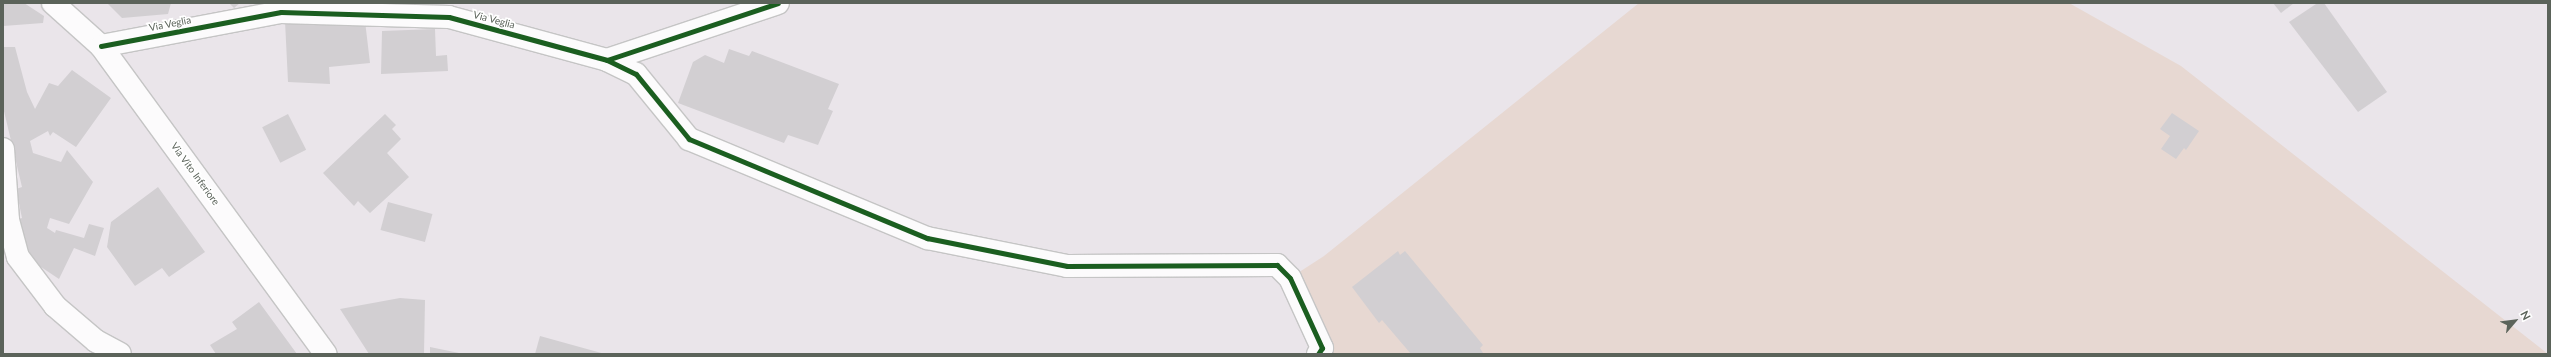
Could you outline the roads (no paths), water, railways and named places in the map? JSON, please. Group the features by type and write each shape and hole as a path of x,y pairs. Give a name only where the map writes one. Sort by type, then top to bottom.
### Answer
{"street":[{"name":"Via Vito Inferiore","path":"53,3 101,46 326,354"},
{"path":"606,60 778,3"},
{"name":"Via Veglia","path":"101,46 289,12 449,17 606,60 636,74 689,140 927,238 1067,266 1277,266 1290,278 1322,348 1318,354"},
{"path":"3,149 8,220 18,257 55,306 96,341 120,354"}]}
